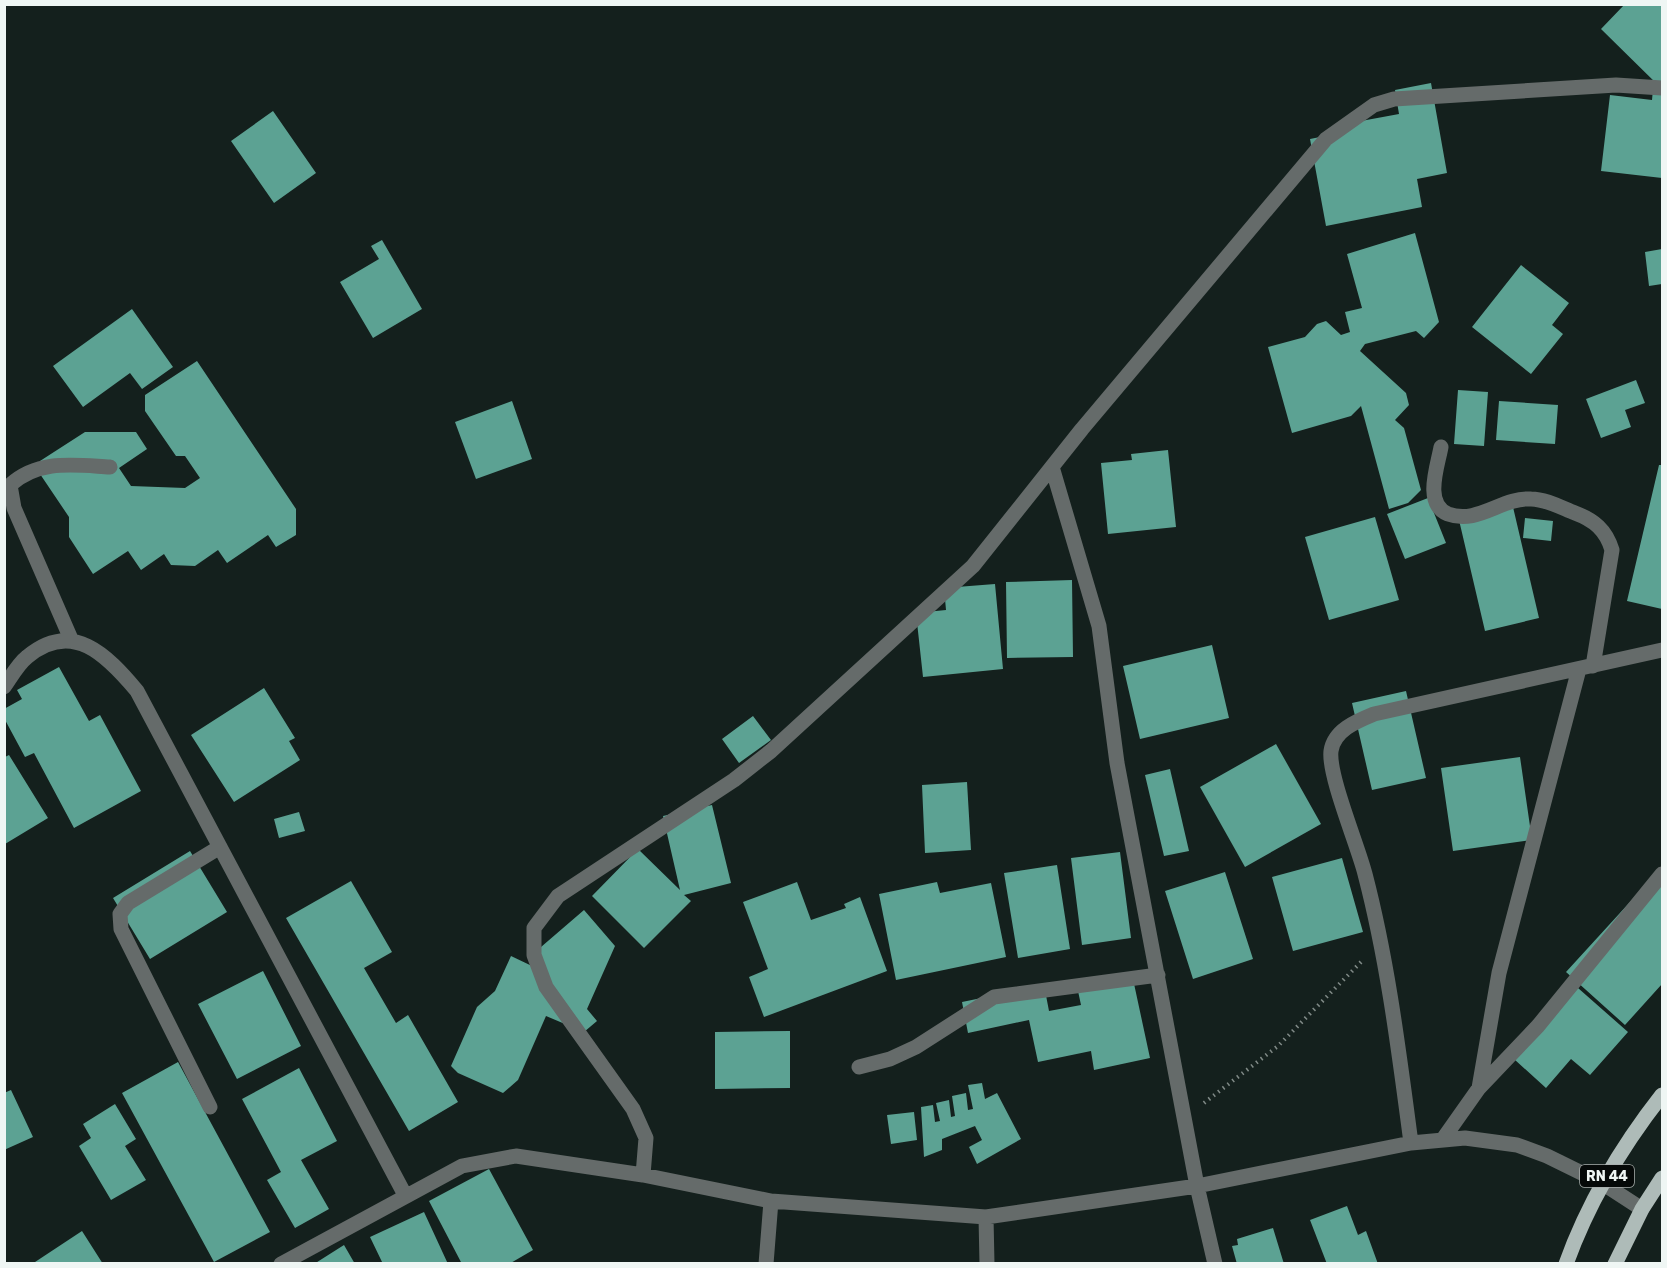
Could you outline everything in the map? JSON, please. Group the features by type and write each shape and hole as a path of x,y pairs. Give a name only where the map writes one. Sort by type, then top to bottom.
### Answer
{"main road":[{"name":"RN 44","path":"1566,1263 1575,1238 1602,1183 1662,1095"},
{"name":"RN 44","path":"1615,1263 1642,1209 1662,1178"}],"street":[{"path":"643,1175 646,1138 638,1119 546,987 534,955 534,928 558,896 734,780 771,751 973,566 1052,467 1326,139 1353,117 1374,105 1394,99 1616,85 1662,88"},
{"path":"1441,447 1434,497 1437,506 1444,512 1456,516 1473,516 1532,499 1582,515 1598,525 1606,534 1612,550 1586,667 1499,973 1479,1088"},
{"path":"71,639 14,508 10,485 21,475 52,464 110,467"},
{"path":"1052,467 1099,626 1117,763 1197,1186 1215,1263"},
{"path":"4,687 25,658 49,642 71,639 94,649 118,668 137,691 405,1195"},
{"path":"1411,1143 1390,983 1365,873 1335,777 1331,751 1338,736 1350,725 1374,714 1662,650"},
{"path":"210,1107 121,929 120,914 128,903 220,847"},
{"path":"1443,1139 1479,1088 1538,1026 1662,874"},
{"path":"859,1067 890,1059 916,1047 994,997 1158,975"},
{"path":"281,1263 462,1166 516,1156 643,1175 771,1202 986,1217 1197,1186 1411,1143 1443,1139 1493,1140 1516,1145 1602,1183 1642,1209"},
{"path":"766,1263 771,1202"},
{"path":"986,1217 987,1263"}],"path":[{"path":"1184,1118 1278,1046 1345,980 1380,939"}],"building":[{"path":"1625,4 1662,4 1662,89 1601,29"},
{"path":"1431,83 1447,173 1417,179 1422,207 1326,226 1310,139 1335,134 1334,126 1399,114 1395,90"},
{"path":"1653,89 1662,90 1662,178 1601,171 1610,95 1652,100"},
{"path":"273,111 316,173 274,203 231,141"},
{"path":"1415,233 1439,322 1424,338 1416,331 1365,344 1360,351 1406,393 1409,405 1395,420 1404,428 1421,490 1408,503 1389,509 1361,406 1351,416 1292,433 1268,347 1305,337 1317,324 1326,321 1341,335 1350,332 1345,312 1362,308 1347,254"},
{"path":"382,240 422,309 373,338 340,282 379,259 371,246"},
{"path":"1662,249 1662,284 1649,286 1645,252"},
{"path":"1521,265 1569,303 1552,325 1563,334 1531,374 1472,327"},
{"path":"132,309 173,367 142,389 130,373 83,407 53,366"},
{"path":"197,361 296,509 296,535 276,547 268,535 227,563 218,550 195,566 171,565 164,554 141,570 128,551 93,574 69,537 69,517 40,474 40,461 85,432 136,432 147,449 119,468 131,486 185,488 200,478 185,456 176,456 145,411 145,395"},
{"path":"1636,380 1645,403 1625,410 1631,427 1601,438 1586,399"},
{"path":"1458,390 1488,392 1484,446 1454,444"},
{"path":"512,401 532,459 476,479 455,422"},
{"path":"1499,401 1558,405 1555,444 1496,440"},
{"path":"1168,450 1176,527 1108,534 1101,463 1132,460 1131,454"},
{"path":"1659,465 1662,465 1662,609 1627,601"},
{"path":"1428,498 1446,543 1405,559 1387,514"},
{"path":"1513,507 1539,618 1485,631 1459,520"},
{"path":"1375,517 1399,600 1329,620 1305,537"},
{"path":"1525,518 1553,521 1551,541 1523,538"},
{"path":"1072,580 1073,657 1007,658 1006,582"},
{"path":"995,584 1003,669 923,677 916,613 946,610 944,588"},
{"path":"1212,645 1229,718 1140,739 1123,666"},
{"path":"59,667 89,721 100,715 141,791 74,828 34,753 25,757 4,718 4,709 22,699 17,690"},
{"path":"264,688 295,738 289,741 300,760 234,802 191,735"},
{"path":"1406,691 1426,778 1372,790 1352,703"},
{"path":"753,716 771,740 739,763 722,739"},
{"path":"1276,744 1321,824 1245,867 1200,787"},
{"path":"9,755 48,818 5,844 5,757"},
{"path":"1520,757 1532,840 1453,851 1441,768"},
{"path":"1170,769 1189,851 1164,856 1145,775"},
{"path":"967,782 971,850 925,853 922,785"},
{"path":"712,805 731,883 684,895 691,901 644,948 592,896 638,849 680,890 663,816"},
{"path":"299,812 305,831 279,838 274,819"},
{"path":"190,851 227,912 150,959 113,898"},
{"path":"1120,852 1131,938 1082,945 1071,858"},
{"path":"1342,858 1363,932 1293,951 1272,877"},
{"path":"1057,865 1070,949 1018,958 1004,873"},
{"path":"1662,867 1662,984 1625,1025 1566,972"},
{"path":"1225,872 1253,959 1193,979 1165,891"},
{"path":"351,881 392,952 364,968 396,1023 408,1015 458,1102 409,1131 286,918"},
{"path":"797,882 811,920 846,908 844,904 860,897 887,971 764,1017 749,977 768,969 743,902"},
{"path":"937,882 940,893 991,883 1006,957 896,980 879,894"},
{"path":"584,910 615,946 587,1009 597,1021 584,1032 546,1016 518,1080 503,1093 458,1073 451,1066 477,1007 495,991 511,956 532,966 541,947"},
{"path":"263,971 301,1046 237,1079 198,1004"},
{"path":"1133,979 1150,1058 1094,1070 1091,1051 1038,1062 1029,1020 968,1033 962,1002 1044,985 1049,1011 1081,1005 1078,991"},
{"path":"1578,988 1628,1032 1590,1075 1571,1059 1546,1088 1514,1059"},
{"path":"790,1031 790,1088 715,1089 715,1032"},
{"path":"178,1062 270,1232 214,1262 122,1093"},
{"path":"299,1068 337,1141 301,1160 329,1209 295,1228 267,1180 281,1172 242,1099"},
{"path":"982,1083 985,1099 997,1093 1021,1139 977,1164 969,1147 982,1140 975,1126 942,1139 942,1150 924,1157 921,1107 933,1105 935,1122 940,1121 936,1103 949,1100 951,1117 955,1116 952,1096 966,1093 968,1110 973,1109 968,1085"},
{"path":"11,1090 33,1137 4,1150 4,1093"},
{"path":"115,1104 136,1139 125,1146 146,1180 111,1200 79,1146 91,1138 83,1124"},
{"path":"914,1112 917,1140 891,1144 887,1115"},
{"path":"489,1169 533,1250 509,1264 462,1264 429,1201"},
{"path":"1347,1206 1358,1235 1366,1231 1378,1264 1327,1264 1310,1220"},
{"path":"424,1212 448,1264 383,1264 370,1237"},
{"path":"1273,1228 1284,1264 1237,1264 1232,1246 1238,1245 1237,1239"},
{"path":"82,1231 103,1264 32,1264"},
{"path":"344,1245 355,1264 314,1264"}]}
